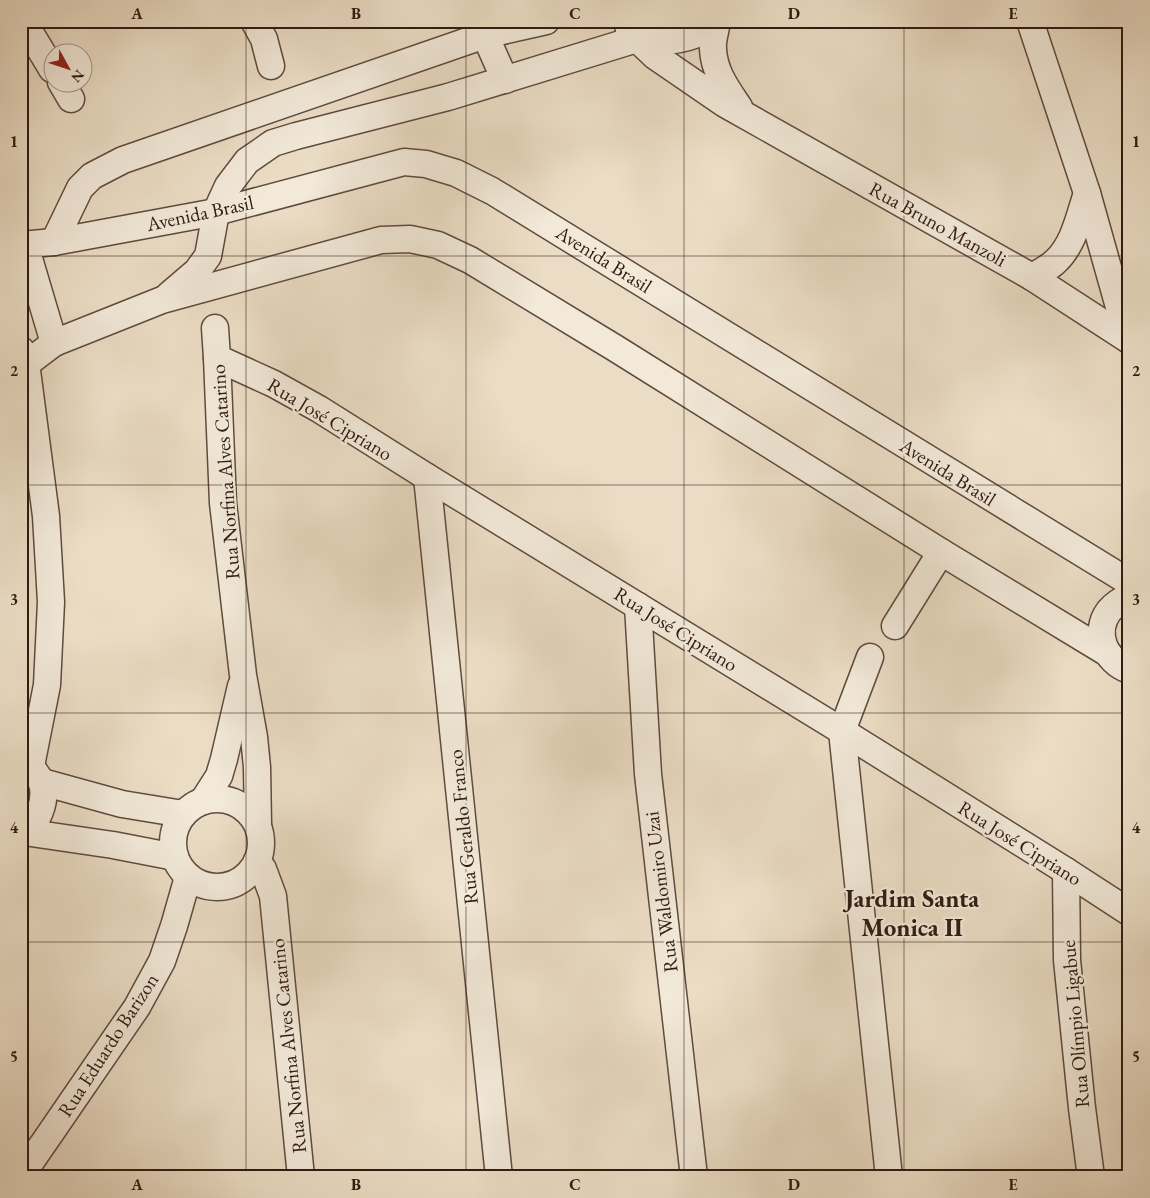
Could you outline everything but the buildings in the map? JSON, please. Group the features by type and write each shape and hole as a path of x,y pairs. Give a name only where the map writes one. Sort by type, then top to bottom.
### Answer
{"street":[{"path":"23,21 42,52"},
{"path":"254,21 264,39 271,66"},
{"path":"54,242 80,188 92,176 123,160 481,28 546,21"},
{"path":"162,300 197,270 208,256 216,212 228,186 247,161 273,143 505,80 632,30 654,42 669,41 685,39 717,21"},
{"name":"Rua Bruno Manzoli","path":"717,21 713,48 715,65 720,79 744,114"},
{"path":"1030,21 1086,193 1129,339"},
{"path":"481,28 505,80"},
{"name":"Rua Bruno Manzoli","path":"632,30 655,56 725,104 1032,277 1129,339"},
{"name":"Avenida Brasil","path":"23,245 54,242 216,212 404,162 426,164 456,172 492,191 1129,582"},
{"path":"1032,277 1055,262 1067,248 1073,236 1086,193"},
{"path":"23,832 38,818 43,800 31,769 46,685 51,602 46,516 23,360 54,343 162,300 381,240 410,239 438,245 470,260 1119,662"},
{"path":"23,245 54,343"},
{"name":"Rua Norfina Alves Catarino","path":"214,328 223,503 243,675 250,710 257,767 258,825"},
{"name":"Rua José Cipriano","path":"217,358 274,384 319,409 842,731 1129,912"},
{"name":"Rua Geraldo Franco","path":"427,477 499,1177"},
{"path":"894,626 941,552"},
{"path":"1119,662 1105,649 1102,636 1103,623 1108,612 1117,603 1129,597"},
{"name":"Rua Waldomiro Uzai","path":"638,606 648,774 694,1177"},
{"path":"870,657 842,731 889,1177"},
{"name":"Rua Norfina Alves Catarino","path":"193,808 219,776 243,675"},
{"path":"31,769 122,804 193,808"},
{"path":"216,798 229,800 241,805 251,814 258,825 261,850 257,862 250,873 239,881 226,886 212,887 199,884 181,867 172,846 173,834 177,824 193,808 216,798"},
{"path":"23,832 113,845 181,867"},
{"name":"Rua Norfina Alves Catarino","path":"257,862 263,869 273,896 301,1177"},
{"name":"Rua Eduardo Barizon","path":"21,1176 137,1007 162,960 174,926 181,867"},
{"name":"Rua Olímpio Ligabue","path":"1066,871 1067,960 1091,1177"},
{"name":"Rua Norfina Alves Catarino","path":"226,886 262,903 275,914"}],"green space":[{"path":"635,21 696,21 650,33"}],"district":[{"name":"Jardim Santa Monica II","path":"912,912"}]}
